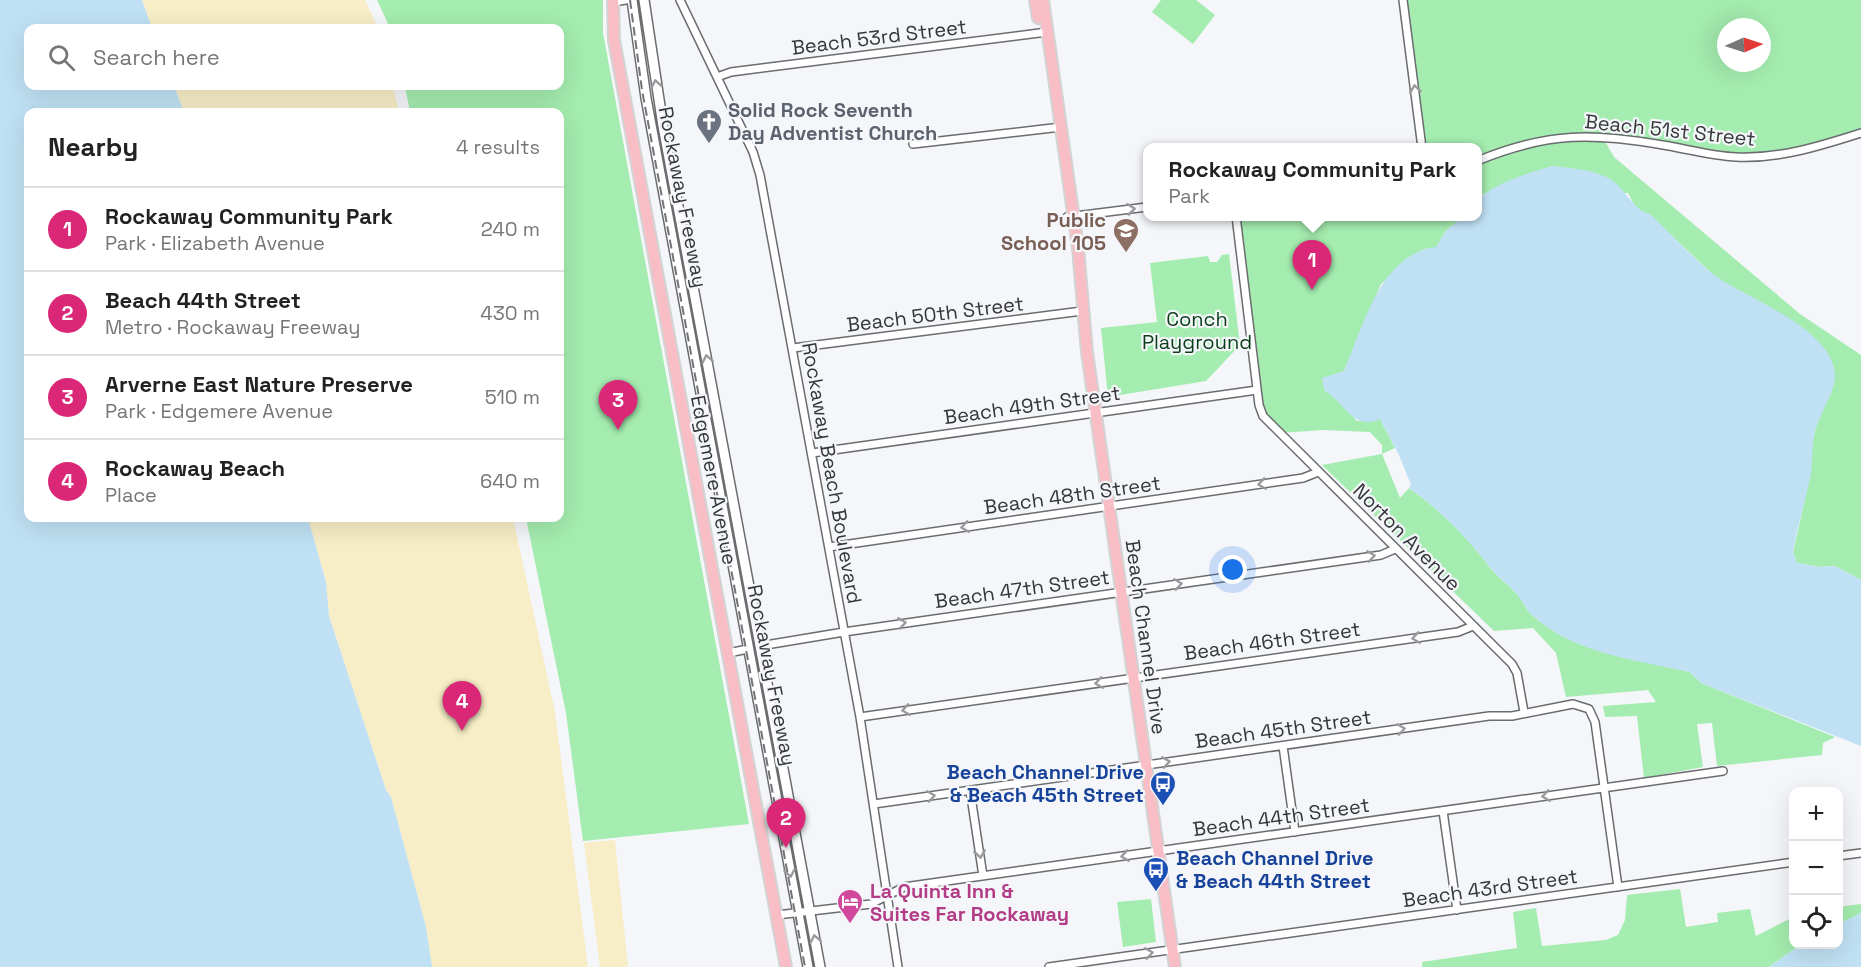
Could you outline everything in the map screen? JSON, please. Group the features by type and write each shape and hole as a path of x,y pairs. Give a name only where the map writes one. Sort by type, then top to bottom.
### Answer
{"main road":[{"name":"Beach Channel Drive","path":"1035,0 1044,32"},
{"name":"Beach Channel Drive","path":"1043,0 1044,32 1096,413 1176,967"},
{"name":"Edgemere Avenue","path":"613,1 614,40 786,967"}],"street":[{"path":"613,1 626,0"},
{"name":"Rockaway Freeway","path":"632,0 646,98 808,967"},
{"name":"Rockaway Freeway","path":"644,0 661,116 820,967"},
{"name":"Rockaway Beach Boulevard","path":"680,0 759,170 860,717 898,967"},
{"path":"1403,0 1421,143"},
{"name":"Beach 53rd Street","path":"717,77 731,72 1044,32"},
{"path":"913,144 1058,128"},
{"name":"Beach 51st Street","path":"1482,159 1520,144 1558,138 1616,138 1739,157 1798,152 1861,133"},
{"path":"1070,217 1143,208"},
{"name":"Norton Avenue","path":"1237,221 1257,390 1260,409 1266,420 1516,670 1524,712"},
{"name":"Beach 50th Street","path":"793,348 1082,311"},
{"name":"Beach 49th Street","path":"812,453 1257,390"},
{"name":"Beach 48th Street","path":"829,547 1303,478 1318,472"},
{"name":"Beach 47th Street","path":"760,646 1381,555 1395,549"},
{"name":"Beach 46th Street","path":"860,717 1458,632 1473,626"},
{"path":"728,652 748,649"},
{"name":"Beach 45th Street","path":"874,804 1573,704 1589,709 1595,722 1604,788"},
{"path":"1283,746 1295,832"},
{"name":"Beach 44th Street","path":"777,915 872,904 904,887 1723,771"},
{"path":"1604,788 1618,887"},
{"path":"970,790 983,876"},
{"path":"1443,811 1457,910"},
{"path":"1843,855 1861,853"},
{"name":"Beach 43rd Street","path":"1049,967 1789,863"}],"green space":[{"path":"377,0 603,0 603,33 749,824 583,841 566,713 527,522 564,522 564,108 409,108 406,90 564,90 564,24 388,24"},
{"path":"1161,0 1196,0 1215,15 1193,44 1152,12"},
{"path":"1403,0 1861,0 1861,133 1798,152 1739,157 1603,138 1614,157 1800,314 1861,355 1861,580 1835,566 1820,567 1797,563 1793,553 1811,471 1811,448 1816,427 1832,388 1650,215 1637,210 1628,193 1485,193 1482,196 1482,143 1421,143"},
{"path":"1237,221 1457,221 1445,232 1436,248 1424,249 1381,284 1344,371 1324,390 1336,398 1357,421 1380,419 1395,448 1382,454 1382,445 1370,432 1324,430 1279,433 1261,413"},
{"name":"Conch Playground","path":"1229,254 1240,345 1206,381 1108,397 1101,328 1157,322 1150,263 1208,256 1210,262 1217,262 1222,255"},
{"path":"1382,454 1400,498 1409,488 1444,516 1516,593 1532,615 1549,628 1587,647 1628,659 1690,672 1701,683 1835,737 1823,743 1822,755 1717,766 1712,723 1697,724 1703,767 1644,778 1637,716 1605,717 1603,706 1656,702 1648,690 1566,697 1556,653 1533,628 1494,631 1322,465"},
{"path":"1680,889 1686,927 1718,922 1717,913 1750,909 1756,936 1789,919 1789,949 1794,949 1769,967 1422,967 1422,962 1517,948 1513,912 1536,908 1542,946 1606,940 1618,935 1625,920 1627,895"},
{"path":"1151,899 1156,942 1123,947 1117,902"},
{"path":"1861,904 1861,913 1843,922 1843,906"}],"sand":[{"path":"142,0 365,0 376,24 151,24"},
{"path":"176,90 394,90 398,108 182,108"},
{"path":"309,522 514,522 555,712 588,967 432,967 426,927 391,797 386,790 329,616 326,582"},
{"path":"615,840 628,967 600,967 584,843"}],"water":[{"path":"0,0 142,0 151,24 24,24 24,90 176,90 182,108 24,108 24,522 309,522 326,582 329,616 386,790 391,797 426,927 432,967 0,967"},
{"path":"1552,166 1592,172 1612,180 1638,208 1650,214 1708,270 1806,330 1821,344 1831,360 1834,383 1814,434 1811,473 1793,553 1797,563 1819,567 1835,566 1861,580 1861,746 1701,683 1690,672 1607,654 1567,639 1549,628 1532,615 1516,593 1454,527 1409,488 1411,485 1399,455 1380,419 1363,422 1356,419 1324,390 1322,378 1344,371 1367,314 1387,278 1401,263 1417,253 1436,247 1445,232 1457,221 1482,221 1482,196 1512,179"},
{"path":"1861,913 1861,967 1769,967 1794,949 1843,949 1843,922"}],"railway":[{"path":"630,0 642,90 805,967"}],"place":[{"name":"Solid Rock Seventh Day Adventist Church","path":"709,145"},
{"name":"Public School 105","path":"1126,254"},
{"name":"Rockaway Community Park","path":"1312,290"},
{"name":"Arverne East Nature Preserve","path":"618,430"},
{"name":"Rockaway Beach","path":"462,731"},
{"name":"Beach Channel Drive & Beach 45th Street","path":"1163,807"},
{"name":"Beach 44th Street","path":"786,848"},
{"name":"Beach Channel Drive & Beach 44th Street","path":"1156,893"},
{"name":"La Quinta Inn & Suites Far Rockaway","path":"850,925"}]}
